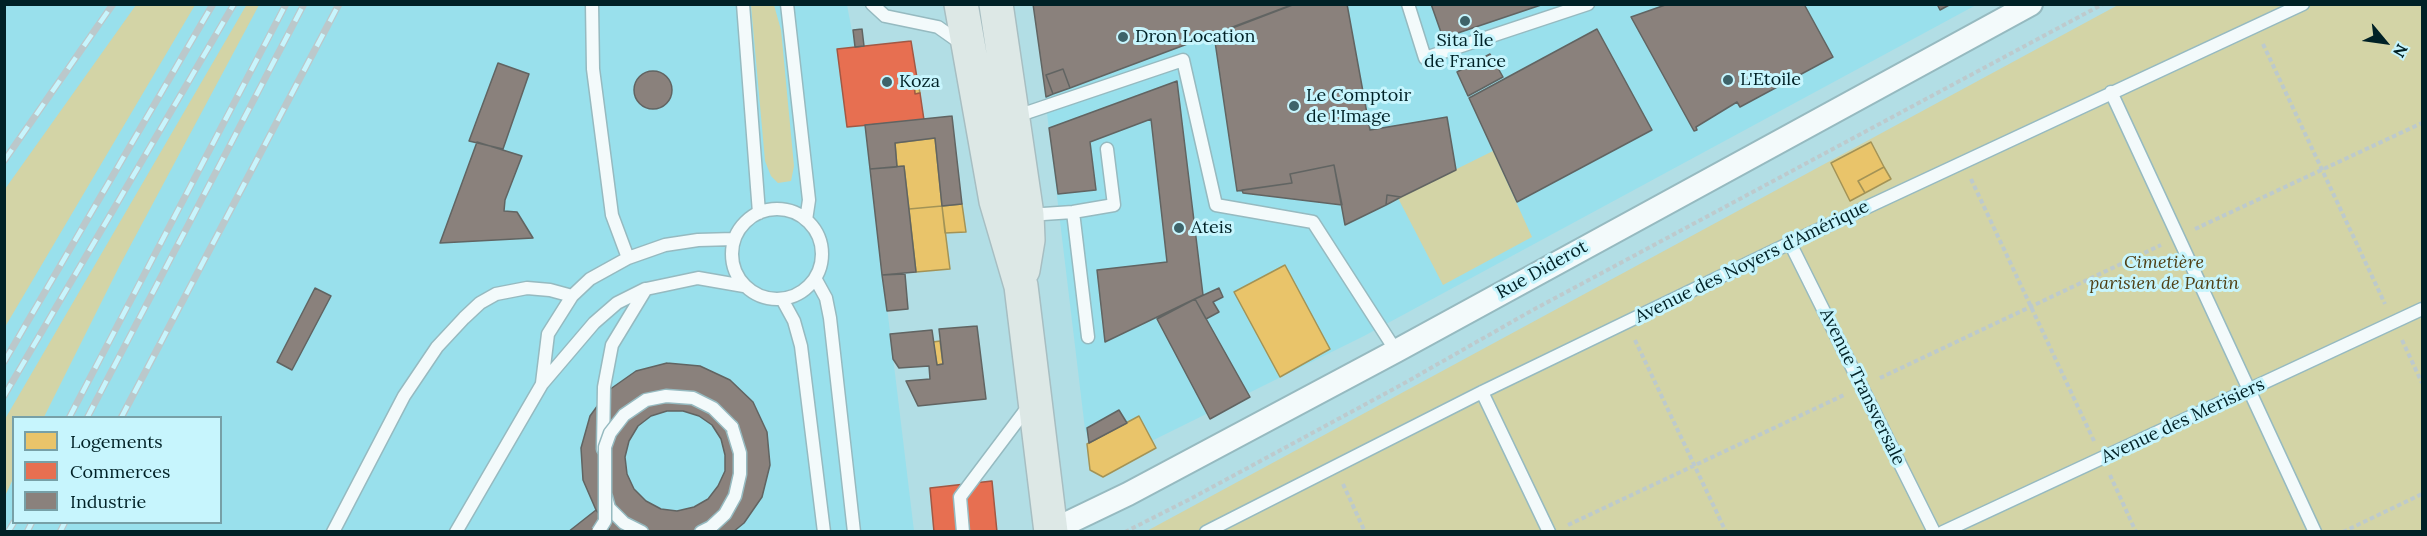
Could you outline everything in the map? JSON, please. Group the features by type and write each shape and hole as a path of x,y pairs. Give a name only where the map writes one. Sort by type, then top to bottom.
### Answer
{"main road":[{"path":"961,4 996,201 1021,286 1051,531"},
{"path":"996,4 1027,215 1028,240 1021,286"}],"street":[{"name":"Rue Diderot","path":"1051,531 1118,499 1396,351 2031,4"}],"lane":[{"path":"592,4 593,69 612,215 628,258"},
{"path":"743,4 759,213"},
{"path":"787,4 809,200 806,220"},
{"path":"872,4 885,16 938,27 969,48"},
{"path":"1408,4 1425,58 1588,4"},
{"name":"Avenue des Noyers d'Amérique","path":"1206,531 1482,392 1790,243 2303,4"},
{"path":"1011,118 1183,60 1216,205 1313,222 1396,351"},
{"path":"2111,92 2315,531"},
{"path":"1027,215 1073,212 1114,205 1107,149"},
{"path":"456,531 542,384 594,323 617,303 646,289 698,279 744,286 762,297 782,299 801,292 815,278 822,251 815,230 806,220 793,212 779,209 759,213 741,226 734,239 732,253 733,267 744,286"},
{"path":"1073,212 1088,338"},
{"path":"542,384 548,334 572,296 590,279 628,258 665,245 698,240 734,239"},
{"name":"Avenue Transversale","path":"1790,243 1934,531"},
{"path":"815,278 826,298 830,318 854,531"},
{"path":"333,531 405,396 437,347 464,318 480,303 496,294 526,288 550,290 572,296"},
{"path":"642,531 624,523 609,508 602,471 604,387 612,345 646,289"},
{"path":"782,299 794,321 801,346 824,531"},
{"name":"Avenue des Merisiers","path":"1943,531 2422,309"},
{"path":"1482,392 1549,531"},
{"path":"598,531 606,521 607,493 604,466 605,447 610,433 624,415 646,400 666,396 693,398 713,408 732,427 740,453 740,474 735,496 725,514 711,527 701,531"},
{"path":"963,531 960,497 1034,398"}],"path":[{"path":"1125,531 1202,493 1401,385 1531,311 2103,4"},
{"path":"2255,27 2422,383"},
{"path":"1565,526 2422,123"},
{"path":"1963,162 2136,531"},
{"path":"1627,322 1726,531"},
{"path":"1335,467 1365,531"},
{"path":"2343,531 2422,494"}],"shaded area":[{"path":"4,5 847,5 855,47 837,49 847,127 865,125 914,531 5,531"},
{"path":"1034,5 1976,5 1364,336 1097,468 1085,429"}],"green space":[{"path":"247,4 259,5 120,265 44,416 12,416 12,481 5,496 5,419"},
{"path":"136,5 195,5 5,327 5,189"},
{"path":"751,5 774,5 781,30 794,166 791,181 778,183 771,176 765,161"},
{"name":"Cimetière parisien de Pantin","path":"2118,5 2422,5 2422,531 1145,532"},
{"path":"1493,151 1532,237 1443,285 1398,198"}],"building: Logements":[{"path":"918,84 920,93 915,94 914,85"},
{"path":"935,138 942,206 909,209 904,166 897,167 895,143"},
{"path":"1871,142 1884,167 1858,181 1865,193 1850,201 1831,163"},
{"path":"1884,167 1891,179 1865,193 1858,181"},
{"path":"962,204 966,232 945,233 942,206"},
{"path":"942,206 950,269 916,272 909,209"},
{"path":"1285,265 1330,349 1280,377 1234,292"},
{"path":"940,341 943,364 937,365 933,342"},
{"path":"1139,416 1156,448 1103,477 1090,470 1087,444"}],"building: Commerces":[{"path":"911,41 918,84 914,85 915,94 920,93 924,120 847,127 837,49"},
{"path":"992,481 997,532 934,532 930,488"}],"building: Industrie":[{"name":"Dron Location","path":"1033,4 1294,4 1070,88 1063,69 1046,75 1053,94 1046,97"},
{"name":"Le Comptoir de l'Image","path":"1295,4 1347,4 1370,130 1447,117 1456,170 1401,197 1387,195 1386,205 1345,225 1334,165 1290,174 1292,183 1237,191 1214,35"},
{"name":"Sita Île de France","path":"1431,4 1544,4 1443,38"},
{"name":"L'Etoile","path":"1668,4 1804,4 1833,57 1740,107 1737,102 1696,127 1697,130 1694,131 1631,17"},
{"path":"1937,4 1951,4 1940,10"},
{"path":"862,29 864,46 855,47 853,30"},
{"path":"1597,29 1652,130 1517,202 1469,98"},
{"path":"1490,54 1503,77 1468,96 1457,72"},
{"path":"498,63 529,74 503,149 469,141"},
{"path":"1063,69 1070,88 1053,94 1046,75"},
{"path":"653,71 666,77 672,90 666,103 653,109 640,103 634,90 640,77"},
{"name":"Ateis","path":"1177,81 1203,295 1105,342 1097,270 1167,262 1151,119 1090,142 1096,190 1058,194 1049,128"},
{"path":"952,116 962,204 942,206 935,138 895,143 897,167 870,169 865,125"},
{"path":"477,142 522,156 505,200 504,211 517,212 533,238 440,243"},
{"path":"1334,165 1342,205 1243,193 1242,190 1292,183 1290,174"},
{"path":"904,166 916,272 882,275 870,169"},
{"path":"1387,195 1401,197 1386,205"},
{"path":"905,274 908,309 887,311 882,275"},
{"path":"315,288 331,296 292,370 277,362"},
{"path":"1219,288 1223,297 1213,302 1219,312 1206,319 1195,299"},
{"path":"1195,299 1250,397 1210,419 1157,319"},
{"path":"977,326 986,399 918,406 906,381 930,379 929,366 899,368 893,359 890,334 932,330 937,365 943,364 939,329"},
{"path":"667,363 700,366 730,380 753,402 767,432 770,465 762,497 744,523 733,532 610,532 608,525 596,510 583,480 581,448 590,416 609,390 636,371","holes":["667,411 683,411 699,416 712,425 721,439 725,455 725,471 718,486 708,499 694,507 677,511 661,509 646,501 634,489 627,474 625,457 629,441 638,426 651,416"]},
{"path":"1119,410 1127,423 1089,443 1087,428"},
{"path":"596,510 608,525 610,532 568,532"}],"railway":[{"path":"4,161 113,4"},
{"path":"4,362 213,4"},
{"path":"4,396 234,4"},
{"path":"70,416 286,4"},
{"path":"88,416 304,4"},
{"path":"122,416 339,4"},
{"path":"8,532 13,524"},
{"path":"27,532 31,524"},
{"path":"60,532 64,524"}],"place":[{"name":"Sita Île de France","path":"1465,21"},
{"name":"Dron Location","path":"1123,37"},
{"name":"L'Etoile","path":"1728,80"},
{"name":"Koza","path":"887,82"},
{"name":"Le Comptoir de l'Image","path":"1294,106"},
{"name":"Ateis","path":"1179,228"}]}
